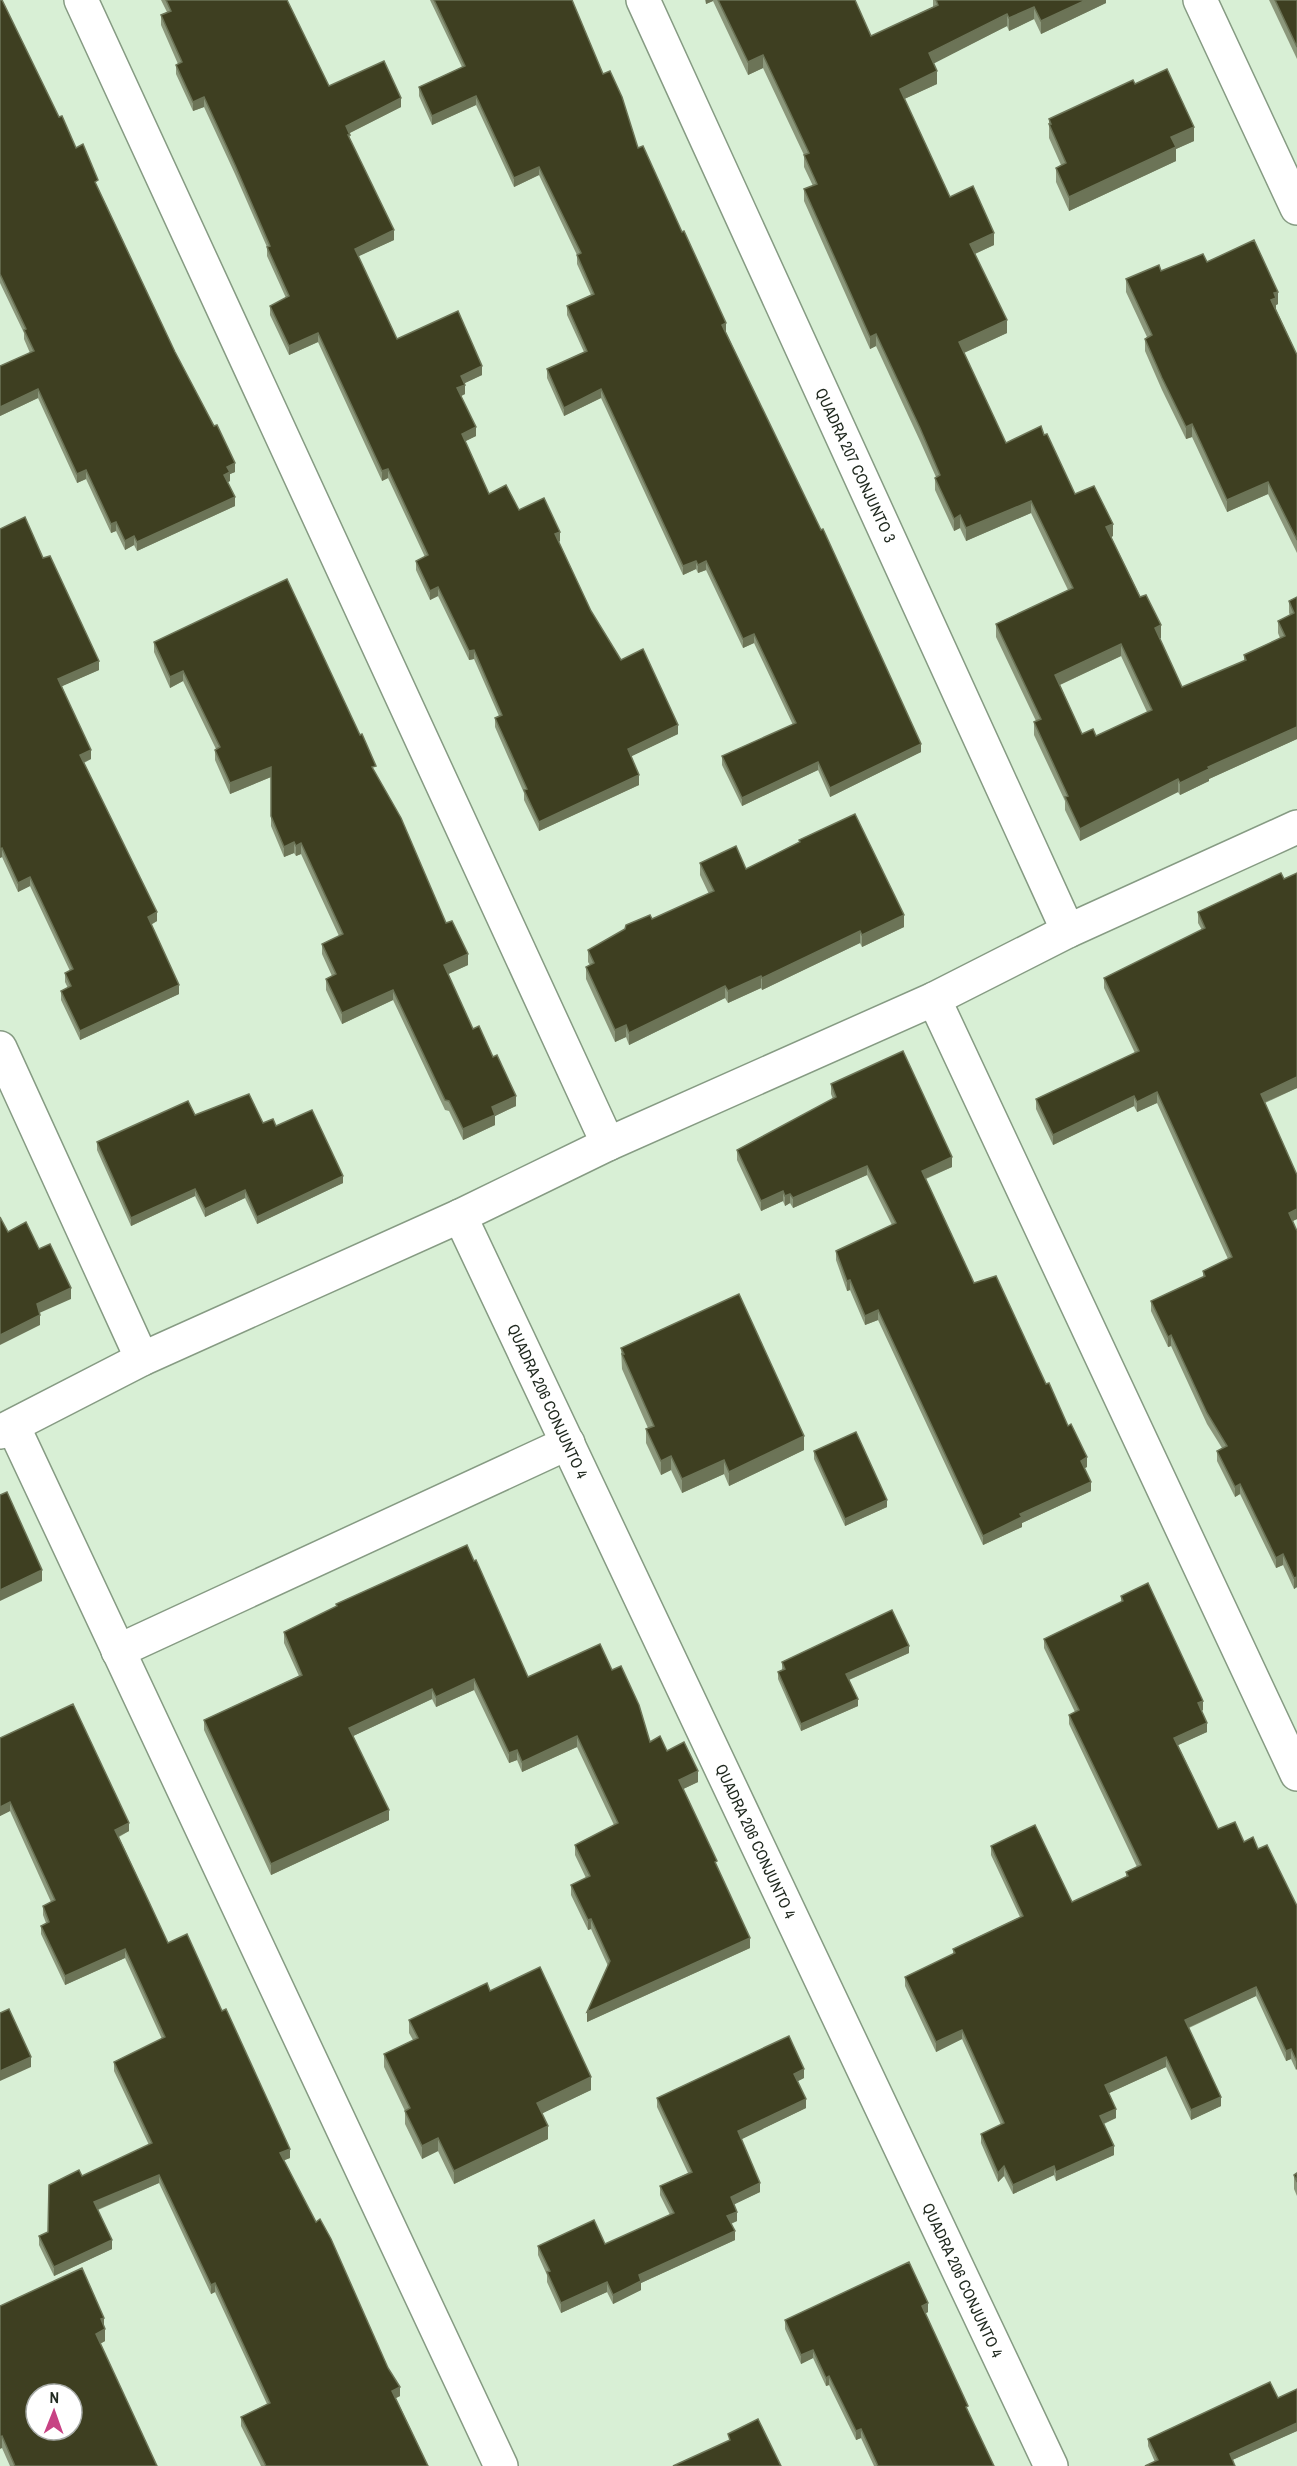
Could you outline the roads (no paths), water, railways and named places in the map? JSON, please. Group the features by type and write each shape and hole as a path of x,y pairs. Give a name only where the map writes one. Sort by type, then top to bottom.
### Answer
{"street":[{"path":"81,0 608,1144"},
{"name":"QUADRA 207 CONJUNTO 3","path":"643,0 1068,931"},
{"path":"1200,0 1297,208"},
{"path":"501,2466 118,1651 6,1429 142,1359 460,1216 608,1144 934,999 1068,931 1297,827"},
{"path":"934,999 1297,1774"},
{"path":"0,1048 142,1359"},
{"name":"QUADRA 206 CONJUNTO 4","path":"460,1216 1051,2466"},
{"path":"118,1651 567,1443"}]}
